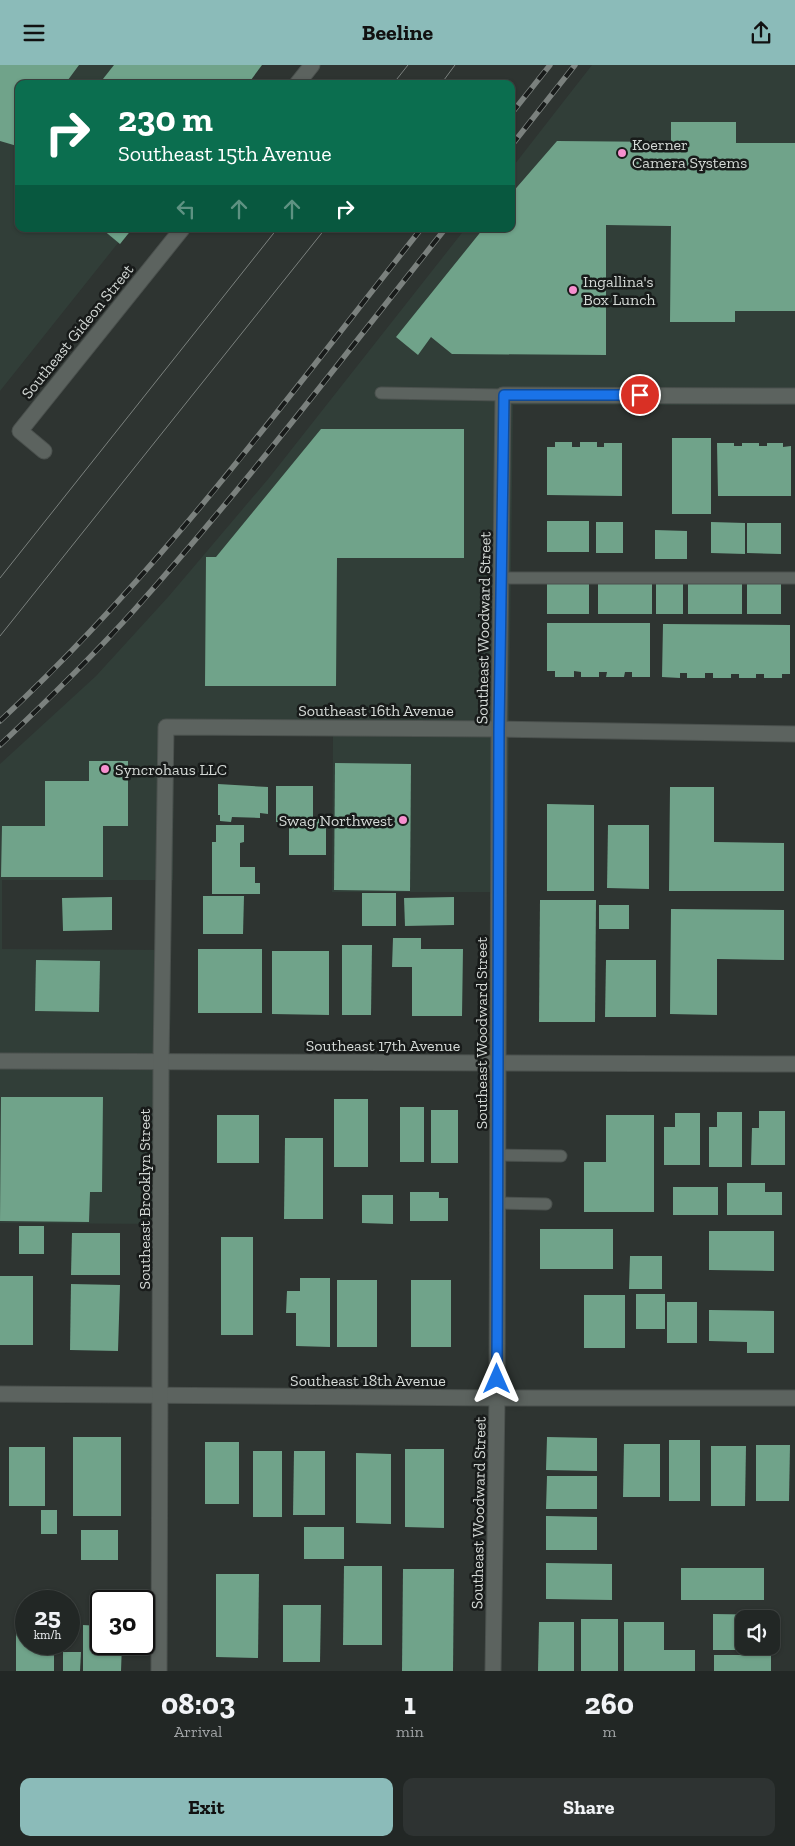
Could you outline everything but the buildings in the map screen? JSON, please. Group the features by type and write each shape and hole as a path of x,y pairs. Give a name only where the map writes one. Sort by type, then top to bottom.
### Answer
{"street":[{"path":"300,80 312,65"},
{"name":"Southeast Gideon Street","path":"44,451 20,431 180,232"},
{"path":"504,395 795,396"},
{"name":"Southeast Woodward Street","path":"493,1671 497,1398 499,729 504,395"},
{"name":"Southeast 16th Avenue","path":"166,727 795,733"},
{"name":"Southeast Brooklyn Street","path":"159,1671 161,1062 166,727"},
{"name":"Southeast 17th Avenue","path":"0,1061 795,1064"},
{"name":"Southeast 18th Avenue","path":"0,1394 795,1398"}],"lane":[{"path":"381,393 504,395"},
{"path":"501,578 795,578"},
{"path":"498,1155 561,1156"},
{"path":"498,1203 546,1204"}],"shaded area":[{"path":"0,65 262,65 251,80 15,80 15,232 130,232 120,244 118,243 0,391"},
{"path":"592,65 795,65 795,405 513,405 507,892 332,892 333,736 174,735 173,880 2,880 2,949 171,950 168,1224 0,1223 0,764 96,676 169,596 269,478 463,232 515,232 515,164"}],"tram line":[{"path":"396,80 408,65"},
{"path":"444,80 455,65"},
{"path":"0,578 275,232"},
{"path":"0,636 323,232"}],"railway":[{"path":"515,109 550,65"},
{"path":"515,141 575,65"},
{"path":"0,721 58,665 168,545 271,420 419,232"},
{"path":"0,745 103,643 176,562 294,420 443,232"}],"place":[{"name":"Koerner Camera Systems","path":"622,153"},
{"name":"Ingallina's Box Lunch","path":"573,290"},
{"name":"Syncrohaus LLC","path":"105,769"},
{"name":"Swag Northwest","path":"403,820"}],"route":[{"path":"497,1379 499,729 504,395 640,395"}]}
